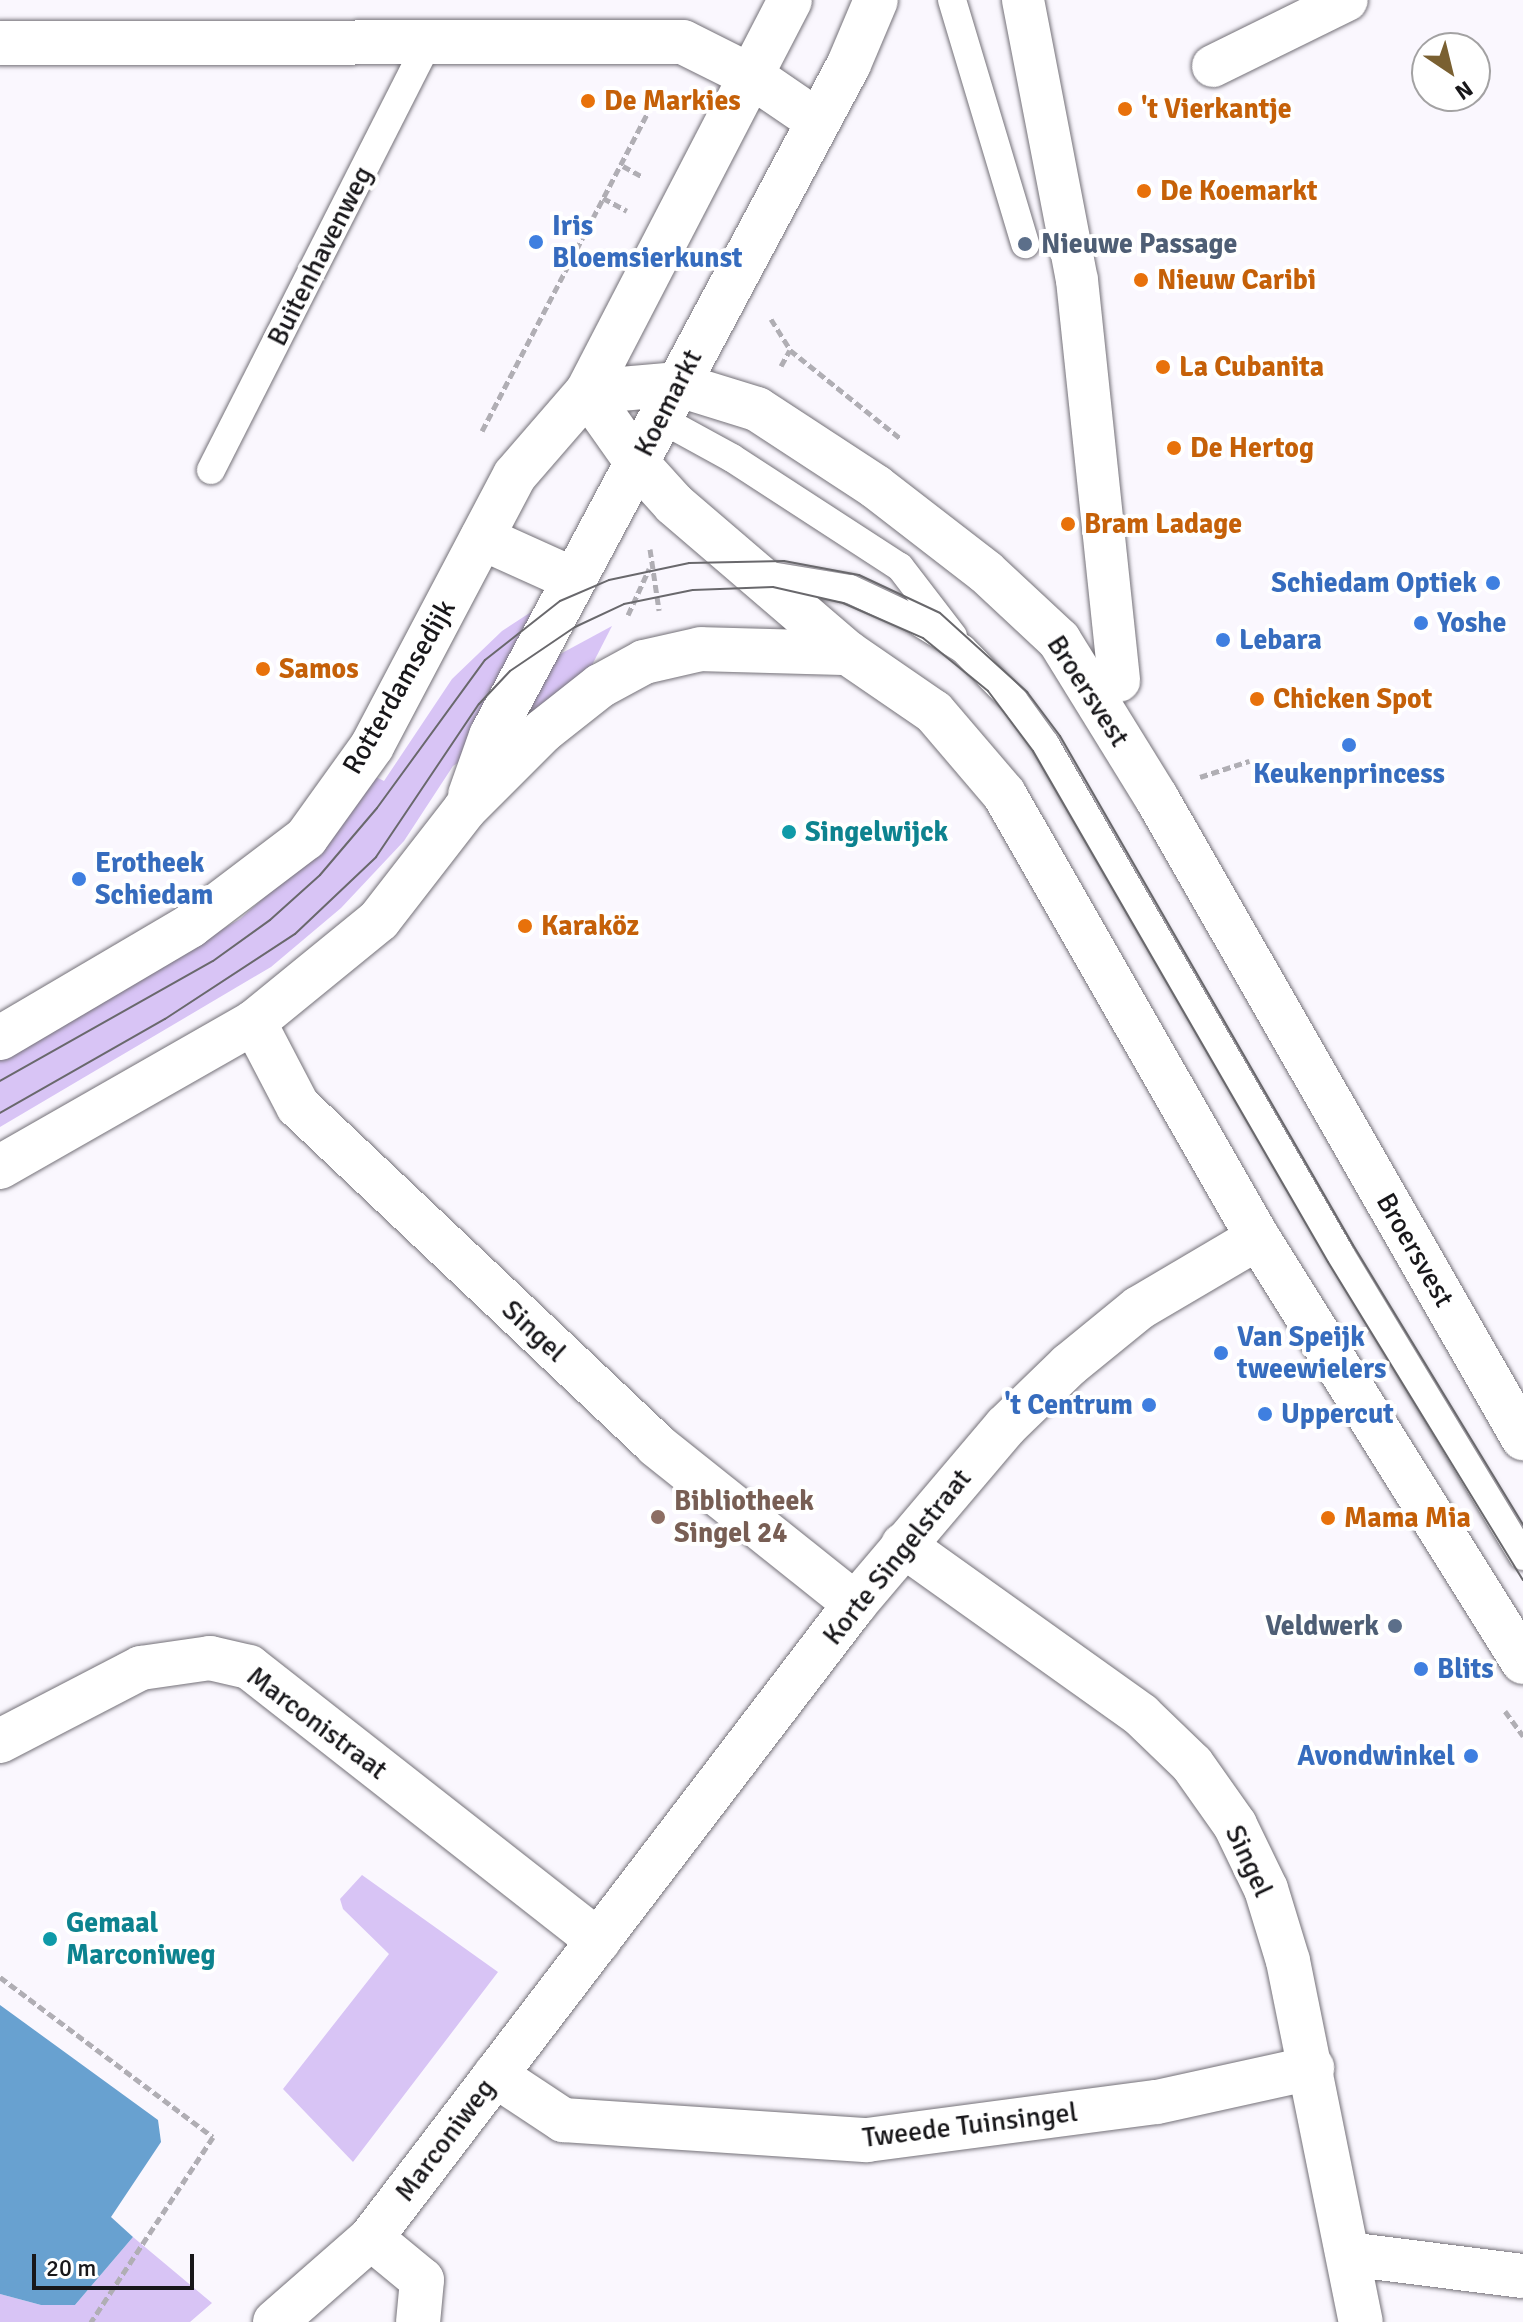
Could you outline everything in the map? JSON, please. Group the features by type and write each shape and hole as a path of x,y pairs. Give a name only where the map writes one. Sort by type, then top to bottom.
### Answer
{"main road":[{"path":"790,0 753,77 587,392 637,463 674,504 759,573 848,653 934,712 1004,794 1258,1238 1523,1662"},
{"name":"Koemarkt","path":"465,809 491,736 816,120 849,64 876,0"},
{"path":"0,43 260,46 429,41 683,42 753,77 816,120"},
{"name":"Broersvest","path":"587,392 757,409 801,434 986,572 1059,640 1156,797 1523,1438"},
{"name":"Rotterdamsedijk","path":"0,1038 190,926 306,838 372,746 515,475 587,392"},
{"path":"482,538 573,579"},
{"path":"0,1167 254,1022 379,920 465,809 578,702 644,662 701,649 848,653"},
{"name":"Singel","path":"254,1022 298,1106 656,1445 855,1604"},
{"name":"Korte Singelstraat","path":"598,1941 855,1604 1006,1426 1069,1365 1139,1308 1258,1238"},
{"name":"Singel","path":"903,1545 1141,1715 1192,1764 1235,1825 1266,1889 1288,1961 1361,2322"},
{"name":"Marconistraat","path":"0,1741 141,1668 210,1658 249,1667 598,1941"},
{"name":"Marconiweg","path":"275,2322 371,2238 598,1941"},
{"name":"Tweede Tuinsingel","path":"495,2075 563,2120 867,2140 1157,2102 1312,2068"},
{"path":"371,2238 422,2280 418,2322"},
{"path":"1348,2254 1523,2276"}],"street":[{"name":"Broersvest","path":"1023,0 1077,280 1119,681"},
{"path":"1213,66 1347,0"}],"lane":[{"path":"952,0 1025,244"},
{"name":"Buitenhavenweg","path":"211,470 429,41"},
{"path":"667,401 732,458 900,567 963,649 992,674 1045,744 1340,1254 1523,1556"},
{"path":"759,573 850,589 963,649"}],"path":[{"path":"478,438 683,42"},
{"path":"649,569 650,544"},
{"path":"0,1977 213,2137 91,2322"}],"shaded area":[{"path":"545,603 463,760 453,766 404,841 341,908 271,967 0,1127 0,1056 240,919 334,835 376,777 384,781 452,679 502,631"},
{"path":"612,626 590,669 515,731 551,659"},
{"path":"362,1875 498,1972 353,2162 283,2089 389,1954 343,1909 340,1899"},
{"path":"133,2237 212,2303 190,2322 0,2322 0,2294 41,2305 75,2305"}],"water":[{"path":"0,2005 158,2120 161,2142 111,2217 133,2237 75,2305 41,2305 0,2294"}],"tram line":[{"path":"0,1081 213,961 270,920 320,875 377,808 485,660 560,601 609,580 689,563 784,561 859,575 940,613 1027,692 1060,736 1353,1245 1523,1525"},
{"path":"0,1113 165,1019 295,934 376,857 479,704 510,671 575,627 624,604 693,590 773,587 843,603 923,638 988,691 1033,751 1328,1262 1523,1580"}],"place":[{"name":"De Markies","path":"588,101"},
{"name":"'t Vierkantje","path":"1125,109"},
{"name":"De Koemarkt","path":"1144,191"},
{"name":"Iris Bloemsierkunst","path":"536,242"},
{"name":"Nieuwe Passage","path":"1025,244"},
{"name":"Nieuw Caribi","path":"1141,280"},
{"name":"La Cubanita","path":"1163,367"},
{"name":"De Hertog","path":"1174,448"},
{"name":"Bram Ladage","path":"1068,524"},
{"name":"Schiedam Optiek","path":"1493,583"},
{"name":"Yoshe","path":"1421,623"},
{"name":"Lebara","path":"1223,640"},
{"name":"Samos","path":"263,669"},
{"name":"Chicken Spot","path":"1257,699"},
{"name":"Keukenprincess","path":"1349,745"},
{"name":"Singelwijck","path":"789,832"},
{"name":"Erotheek Schiedam","path":"79,879"},
{"name":"Karaköz","path":"525,926"},
{"name":"Van Speijk tweewielers","path":"1221,1353"},
{"name":"'t Centrum","path":"1149,1405"},
{"name":"Uppercut","path":"1265,1414"},
{"name":"Bibliotheek Singel 24","path":"658,1517"},
{"name":"Mama Mia","path":"1328,1518"},
{"name":"Veldwerk","path":"1395,1626"},
{"name":"Blits","path":"1421,1669"},
{"name":"Avondwinkel","path":"1471,1756"},
{"name":"Gemaal Marconiweg","path":"50,1939"}]}
